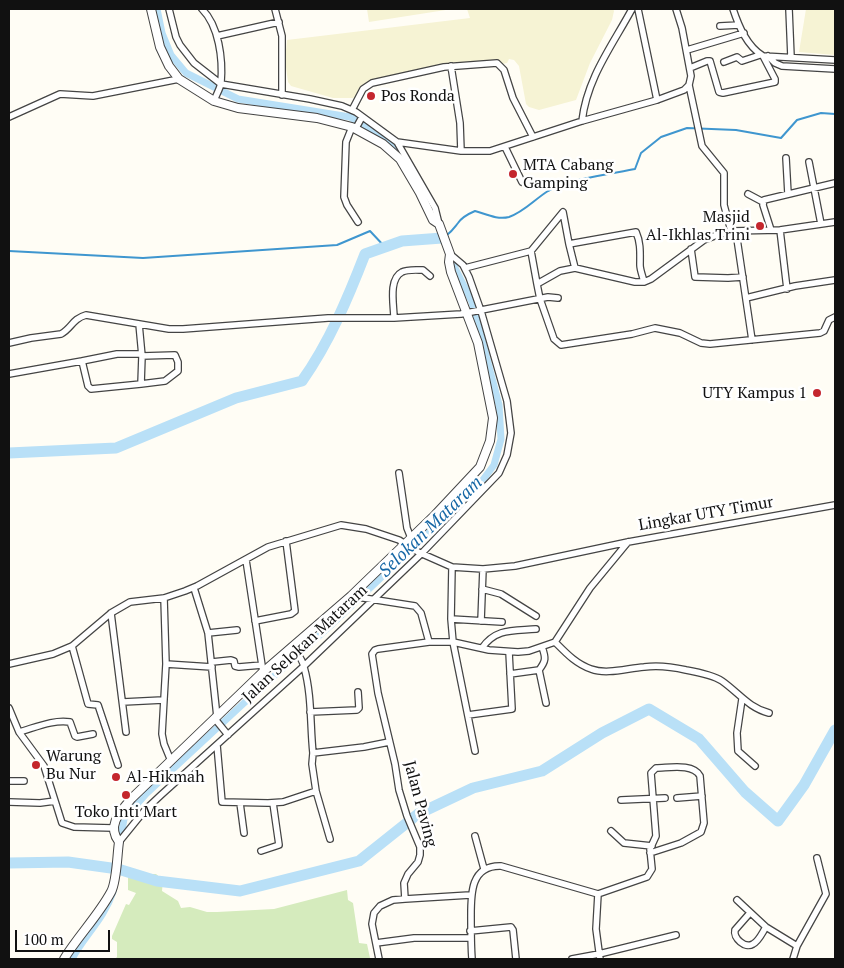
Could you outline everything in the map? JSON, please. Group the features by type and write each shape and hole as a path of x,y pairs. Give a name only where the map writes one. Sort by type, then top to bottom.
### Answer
{"street":[{"path":"152,9 160,47 169,66 179,79 215,99 238,108 317,118 355,126 383,144 400,159 437,224"},
{"name":"Jalan Selokan Mataram","path":"64,959 111,891 118,842 113,828 120,812 170,761 217,720 262,669 295,650 408,543 480,467 490,441 493,424 492,410 478,343 450,267 449,252 437,224 435,208 398,142 352,110 332,103 220,87 194,63 180,44 176,37 169,9"},
{"path":"202,9 209,16 217,36 220,87 215,99"},
{"path":"275,9 279,22 283,53 282,95"},
{"path":"582,121 586,97 595,72 632,9"},
{"path":"638,9 657,100"},
{"path":"676,9 687,50 691,78 689,85 698,134 706,152 723,170 724,205 733,232 743,276 752,340"},
{"path":"733,9 739,25 752,48 775,63 782,66 835,69"},
{"path":"789,9 791,57"},
{"path":"217,36 279,22"},
{"path":"720,26 739,25"},
{"path":"687,50 744,34"},
{"path":"690,68 710,61 718,92 723,93 775,82 775,78 764,56"},
{"path":"724,62 737,57 742,61 764,56 835,60"},
{"path":"826,68 827,59"},
{"path":"352,110 363,89 370,84 426,70 493,63 500,65 506,74 513,98 533,137"},
{"path":"451,66 460,123 461,152"},
{"path":"9,117 60,94 93,96 179,79"},
{"path":"398,142 461,152 490,152 582,121 657,100 684,90 689,85"},
{"path":"358,222 346,205 344,197 346,142 361,118"},
{"path":"505,147 522,182"},
{"path":"786,158 788,194"},
{"path":"809,162 821,224"},
{"path":"763,202 766,199 835,183"},
{"path":"748,194 763,202 771,230"},
{"path":"465,268 531,251 563,212 575,268"},
{"path":"537,284 560,271 575,268 635,282 644,282 651,279 704,240 733,232 780,230 835,222"},
{"path":"780,230 787,289"},
{"path":"569,244 636,232 642,260 640,264 644,282"},
{"path":"691,249 695,278 743,276"},
{"path":"531,251 540,299 554,339 556,343 561,345 632,334 657,328 680,333 710,344 752,340 820,333 824,331 829,320 835,317"},
{"name":"Jalan Selokan Mataram","path":"118,842 145,810 371,600 499,474 507,454 511,433 507,401 465,268 449,252"},
{"path":"394,318 393,284 400,274 404,271 422,270 430,276"},
{"path":"746,298 835,280"},
{"path":"9,343 59,335 65,332 74,320 86,315 169,329 183,329 328,318 394,318 468,312 548,297 558,298"},
{"path":"138,324 142,384"},
{"path":"9,374 82,360 117,354 175,355 178,371 165,381 92,389 88,386 82,360"},
{"path":"399,474 408,543"},
{"name":"Lingkar UTY Timur","path":"9,664 54,654 72,646 121,606 134,601 164,598 194,588 268,547 340,525 366,530 408,543 420,553 452,567 483,569 529,564 628,542 835,505"},
{"path":"255,621 290,614 295,611 286,541"},
{"name":"Lingkar UTY Timur","path":"555,642 590,588 628,542"},
{"path":"166,664 212,665 231,660 234,661 235,666 262,669 246,560"},
{"path":"452,567 451,620 453,642 475,751"},
{"path":"480,621 483,569"},
{"path":"194,588 208,633 217,720 227,733"},
{"path":"482,589 501,594 536,616"},
{"path":"353,596 415,606 420,613 429,642 453,642 509,652 524,652 555,642 573,659 591,669 599,671 656,666 686,670 718,679 742,699 769,713"},
{"path":"164,598 166,664 162,734 170,761"},
{"path":"111,613 126,732"},
{"path":"451,620 502,622"},
{"path":"482,648 492,636 504,632 536,629"},
{"path":"208,633 237,630"},
{"name":"Jalan Paving","path":"405,899 404,883 408,874 418,862 420,847 406,816 398,790 372,654 378,648 429,642"},
{"path":"72,646 88,704 97,704 100,708 118,765"},
{"path":"510,674 539,670 546,658 542,647"},
{"path":"295,650 303,664 310,712 312,764 316,791 330,839"},
{"path":"468,716 512,709 509,652"},
{"path":"539,670 546,703"},
{"path":"310,712 357,710 359,708 358,692"},
{"path":"742,699 737,733 738,750 755,766"},
{"path":"123,702 163,700"},
{"path":"9,708 18,732 44,766 62,822 69,826 113,828"},
{"path":"18,732 67,721 70,722 75,736 92,734"},
{"path":"313,753 389,742"},
{"path":"217,745 222,802 273,803 289,801 316,791"},
{"path":"472,959 470,895 477,877 484,869 492,866 501,866 598,894 647,877 652,869 650,854 656,836 651,773 656,768 692,768 698,771 704,823 701,832 681,843 650,854"},
{"path":"9,781 24,781"},
{"path":"677,798 702,796"},
{"path":"621,800 665,798"},
{"path":"9,802 40,803 55,801"},
{"path":"240,803 244,833"},
{"path":"261,851 280,844 273,803"},
{"path":"611,831 624,843 652,846"},
{"path":"475,836 484,869"},
{"path":"793,959 797,946 826,894 818,858"},
{"path":"598,894 596,929 600,957"},
{"path":"379,959 372,924 374,914 380,906 392,900 470,895"},
{"path":"737,900 749,914 797,946"},
{"path":"749,914 733,933 735,937 748,946 752,946 766,927"},
{"path":"470,931 511,927 513,930 516,959"},
{"path":"572,959 600,957 676,934"},
{"path":"376,943 414,938 470,938"}],"shaded area":[{"path":"367,9 452,9 369,22"},
{"path":"467,9 613,9 614,11 612,20 590,63 576,100 539,110 526,104 519,66 514,60 509,59 507,63 502,64 485,61 479,66 445,66 366,87 357,98 333,98 291,86 288,82 285,60 287,40 470,18"},
{"path":"806,9 835,9 835,55 799,52"}],"green space":[{"path":"137,870 148,874 156,874 163,880 162,891 178,901 181,908 190,907 207,912 274,909 347,890 348,900 353,903 359,943 367,944 370,958 115,959 117,957 117,942 112,939 112,936 126,904 129,905 136,893 128,890 128,875 129,872"}],"waterway":[{"name":"Selokan Mataram","path":"157,9 162,33 171,55 186,73 238,99 350,117 381,136 406,160"},
{"path":"447,235 463,217 475,211 496,217 509,217 520,212 548,191 567,183 635,169 641,153 661,137 687,128 736,130 781,138 797,120 821,113 835,114"},
{"path":"9,251 143,258 337,245 370,231 385,247"},
{"path":"9,453 116,448 236,398 302,381 321,351 337,320 365,254 402,241 442,238"},
{"name":"Selokan Mataram","path":"120,842 124,819 146,794 330,626 482,481 494,465 501,439 499,405 472,302 449,256"},
{"path":"9,863 68,862 118,869 157,881 240,891 359,861 418,814 473,788 542,771 602,733 649,709 699,739 745,792 778,821 804,785 835,730"},
{"name":"Selokan Mataram","path":"72,959 100,919 113,892"}],"place":[{"name":"Pos Ronda","path":"371,96"},
{"name":"MTA Cabang Gamping","path":"513,174"},
{"name":"Masjid Al-Ikhlas Trini","path":"760,226"},
{"name":"UTY Kampus 1","path":"817,393"},
{"name":"Warung Bu Nur","path":"36,765"},
{"name":"Al-Hikmah","path":"116,777"},
{"name":"Toko Inti Mart","path":"126,795"}]}
